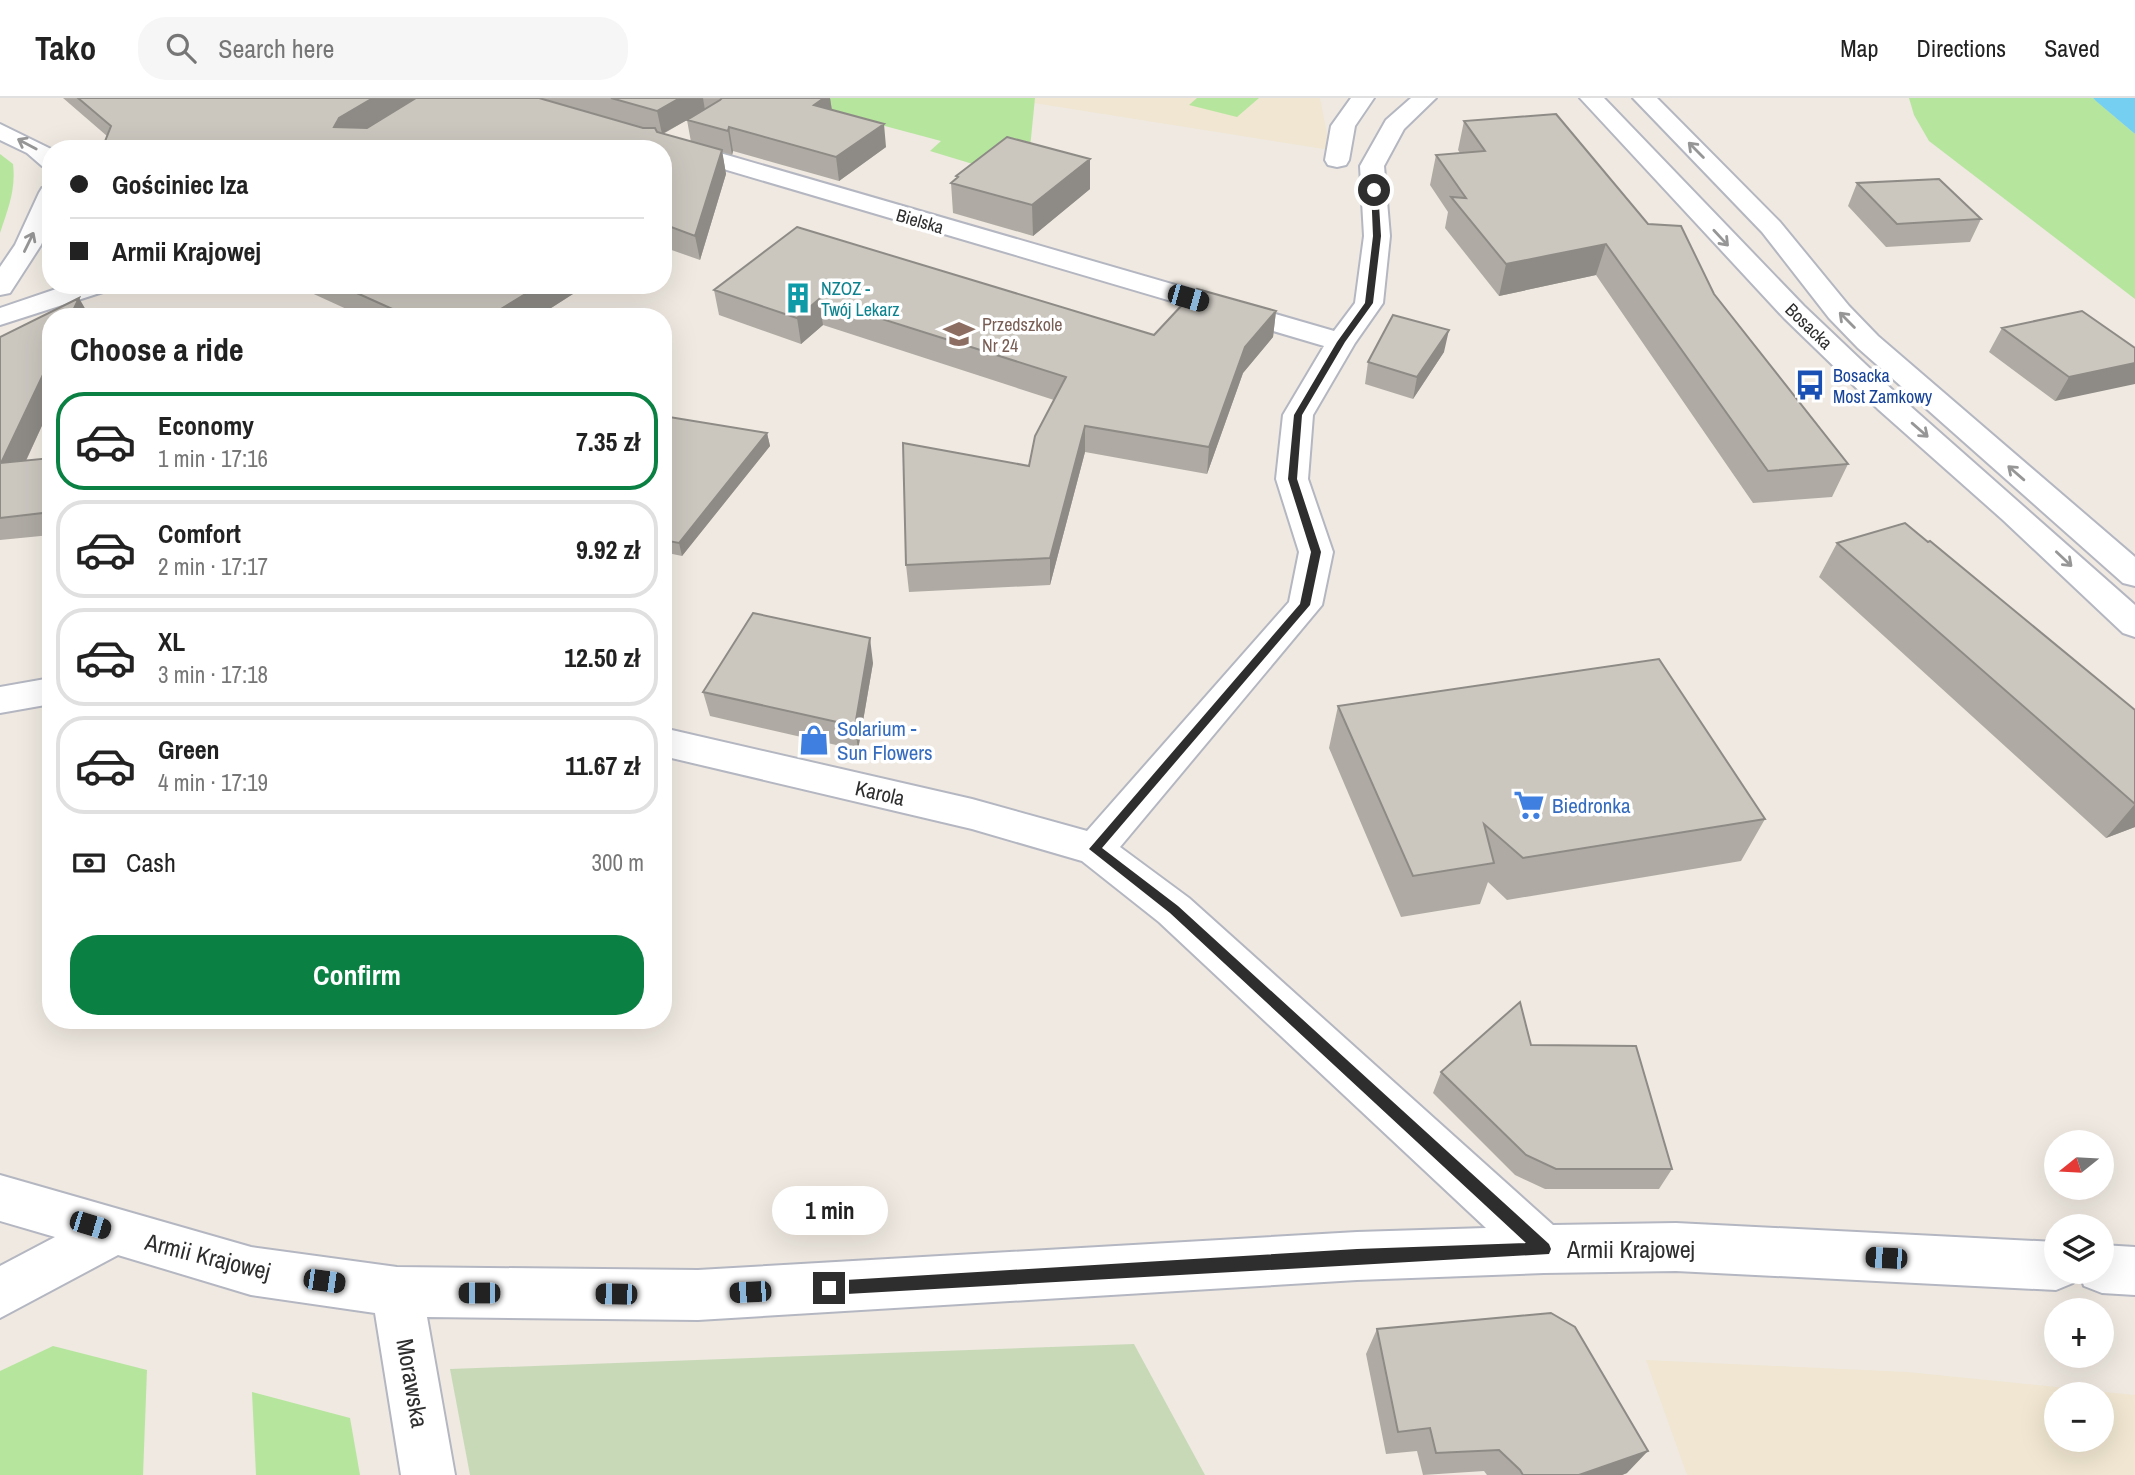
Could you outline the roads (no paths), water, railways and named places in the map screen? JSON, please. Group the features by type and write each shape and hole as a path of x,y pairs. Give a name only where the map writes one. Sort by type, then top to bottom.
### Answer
{"street":[{"path":"1337,160 1339,132 1363,98"},
{"path":"1425,98 1394,125 1373,166 1377,236 1369,303 1341,342 1298,415 1292,479 1316,552 1305,605 1095,849 1183,918 1544,1249"},
{"name":"Bosacka","path":"1591,98 1794,312 1890,404 2014,513 2135,625"},
{"name":"Bosacka","path":"1644,98 1771,227 1839,312 1868,342 2135,575"},
{"path":"0,131 42,154"},
{"name":"Bielska","path":"668,140 690,131"},
{"name":"Bielska","path":"672,147 1341,342"},
{"path":"0,287 28,245 42,213"},
{"path":"0,317 69,294"},
{"path":"0,700 42,693"},
{"name":"Karola","path":"672,744 984,817 1095,849"},
{"name":"Armii Krajowej","path":"0,1198 251,1271 397,1292 698,1295 1344,1257 1544,1249 1676,1247 2044,1265"},
{"path":"0,1293 113,1232"},
{"path":"2114,1269 2135,1270"},
{"name":"Morawska","path":"397,1292 428,1475"}],"water":[{"path":"2093,98 2135,98 2135,134 2096,101"}],"place":[{"name":"NZOZ - Twój Lekarz","path":"798,298"},
{"name":"Przedszkole Nr 24","path":"959,334"},
{"name":"Bosacka Most Zamkowy","path":"1810,385"},
{"name":"Solarium - Sun Flowers","path":"814,740"},
{"name":"Biedronka","path":"1529,805"}]}
